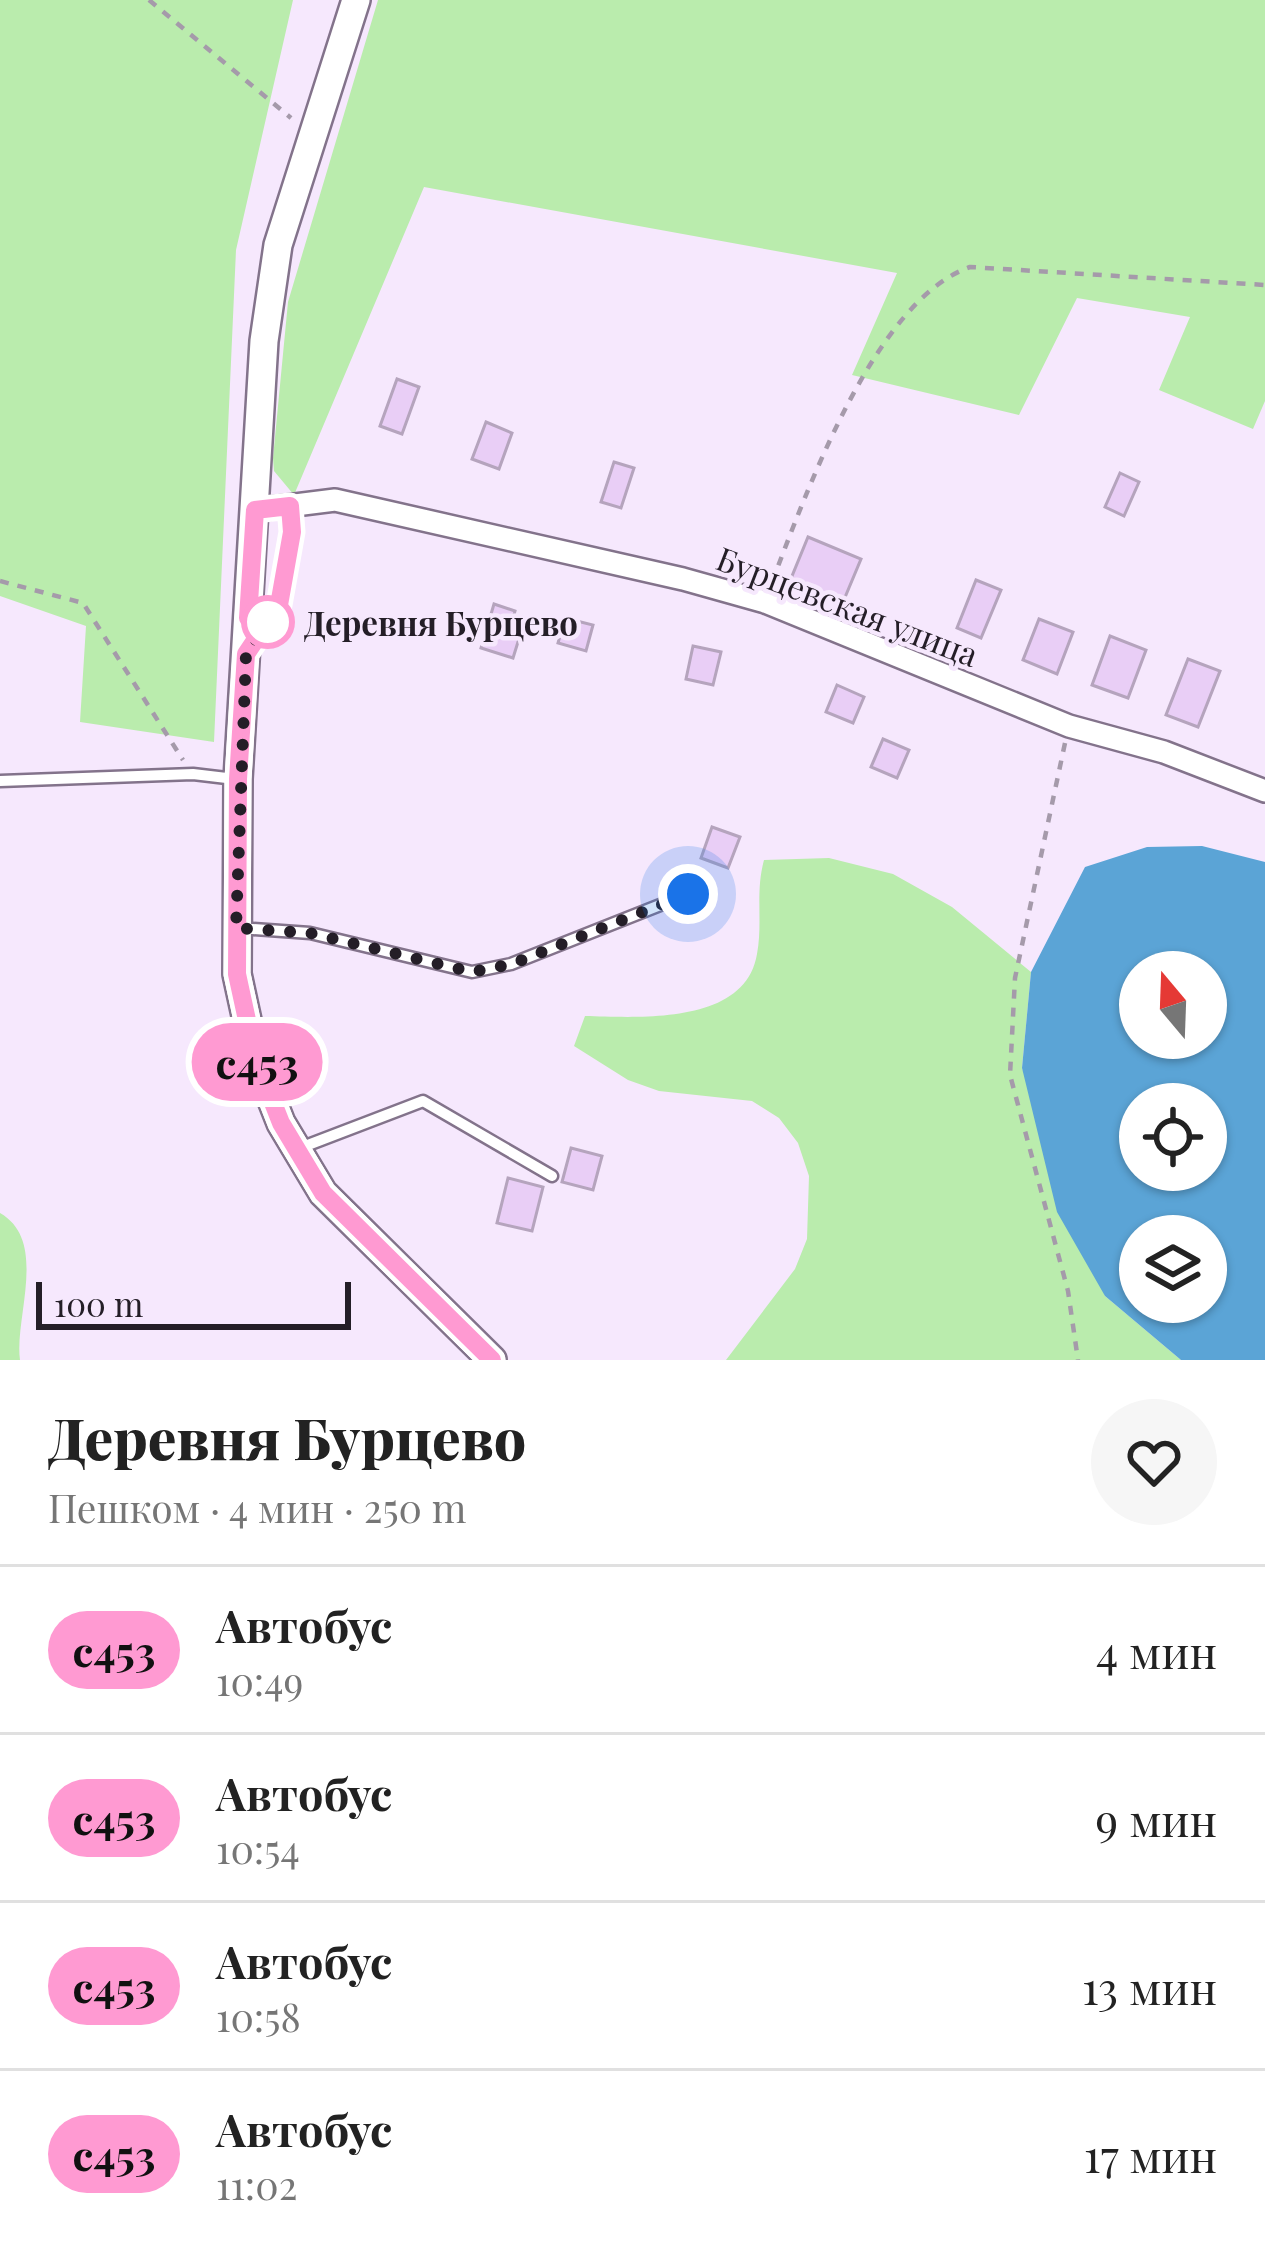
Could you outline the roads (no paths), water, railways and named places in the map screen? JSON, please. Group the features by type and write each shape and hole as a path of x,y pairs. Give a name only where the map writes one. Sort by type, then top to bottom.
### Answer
{"street":[{"path":"356,0 278,245 264,341 238,779 237,974 255,1057 323,1193 492,1360"},
{"name":"Бурцевская улица","path":"255,510 335,500 765,602 1069,726 1164,752 1265,791"}],"lane":[{"path":"246,654 279,605 292,532 290,506"},
{"path":"0,781 193,774 238,779"},
{"path":"236,928 310,933 472,972 512,964 688,894"},
{"path":"297,1149 424,1101 552,1176"}],"water":[{"path":"1202,846 1265,862 1265,1360 1181,1360 1137,1323 1227,1323 1227,1215 1119,1215 1119,1308 1105,1296 1057,1212 1022,1068 1031,972 1085,867 1147,847"}],"place":[{"name":"Деревня Бурцево","path":"268,622"}]}
